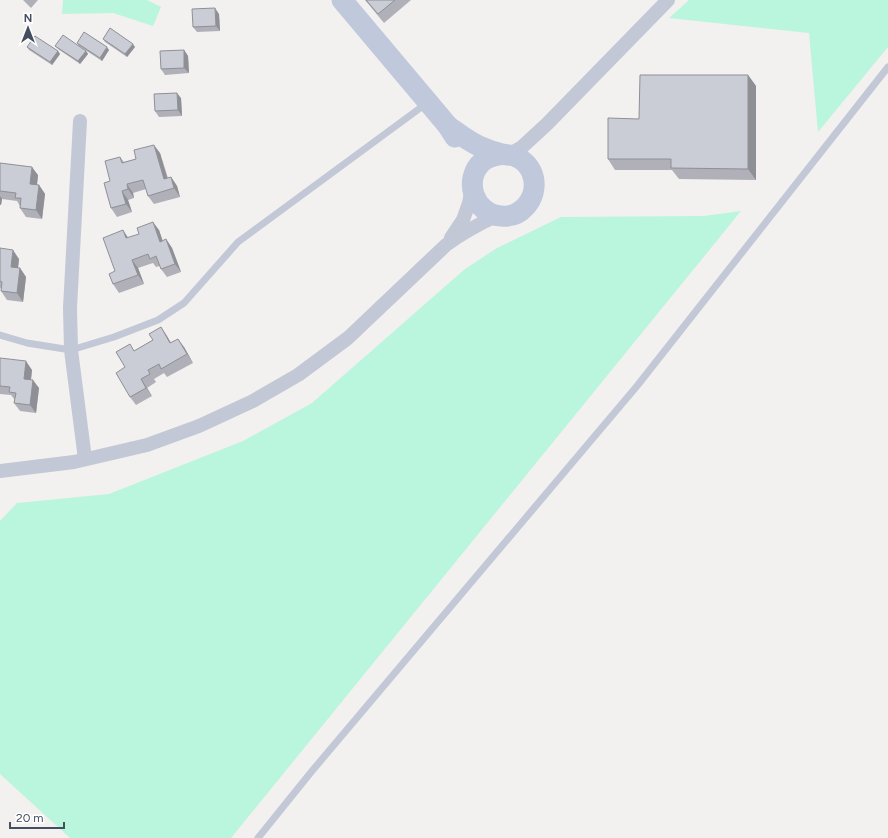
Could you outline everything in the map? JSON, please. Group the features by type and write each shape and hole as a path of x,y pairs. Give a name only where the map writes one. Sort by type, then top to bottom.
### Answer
{"street":[{"path":"342,0 448,126 469,158 474,197 480,206 487,212 496,216 516,214 524,208 531,200 534,190 534,179 530,169 523,161 513,156 492,151 477,145 448,126"},
{"path":"446,245 463,220 469,203 476,169 483,161 492,156 506,155 522,146 547,124 668,0"},
{"path":"80,121 70,308 71,350 86,459"},
{"path":"530,169 533,145 547,124"},
{"path":"0,471 74,462 147,445 199,426 254,401 298,374 348,338 457,236 496,216"}],"lane":[{"path":"258,838 312,771 637,386 888,67"},
{"path":"0,335 27,343 71,350 114,337 158,320 184,303 238,242 428,103"}],"green space":[{"path":"63,0 147,0 161,7 153,26 113,13 62,14"},
{"path":"689,0 888,0 888,47 818,132 809,33 669,18"},
{"path":"741,211 231,838 70,838 0,774 0,521 17,503 109,494 243,441 312,403 465,269 497,248 561,217 704,216"}],"building":[{"path":"366,0 395,0 378,14"},
{"path":"215,8 216,26 193,27 192,9"},
{"path":"110,28 133,44 125,54 103,39"},
{"path":"84,32 107,47 100,58 77,43"},
{"path":"63,35 86,51 78,61 55,46"},
{"path":"35,36 58,51 50,62 27,47"},
{"path":"184,50 184,68 161,69 160,51"},
{"path":"640,75 748,75 748,169 671,168 671,159 608,159 608,118 639,119"},
{"path":"177,93 178,110 155,111 154,94"},
{"path":"154,145 164,179 171,177 174,188 148,196 143,180 127,184 128,189 122,191 126,204 111,208 104,183 110,181 105,161 120,157 122,163 136,159 134,150"},
{"path":"0,163 32,167 30,184 39,185 36,210 20,208 21,198 15,198 16,193 0,191"},
{"path":"153,222 160,242 166,239 175,264 161,269 156,256 150,259 148,254 132,260 138,275 113,284 109,274 115,271 103,238 123,230 126,238 139,234 137,228"},
{"path":"0,248 13,250 11,267 20,268 17,293 1,291 2,282 0,281"},
{"path":"161,327 170,343 178,339 187,354 161,369 159,364 148,370 150,374 141,379 146,388 130,397 116,373 125,367 116,352 130,344 134,351 153,340 149,334"},
{"path":"0,358 26,361 24,379 33,380 30,405 14,403 16,393 9,392 10,387 0,386"}]}
